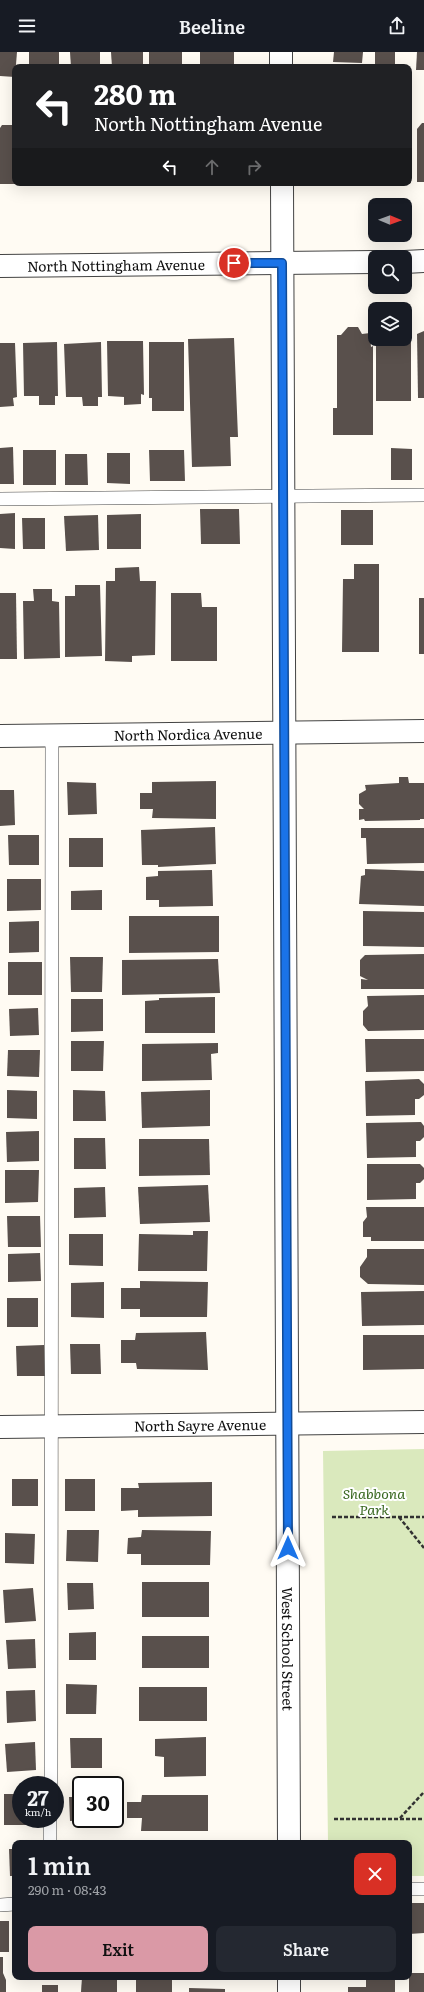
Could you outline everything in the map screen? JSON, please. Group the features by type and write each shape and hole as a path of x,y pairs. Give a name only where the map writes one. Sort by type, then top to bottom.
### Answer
{"street":[{"path":"281,52 282,64"},
{"name":"West School Street","path":"282,186 289,1840"},
{"path":"412,262 424,261"},
{"name":"North Nottingham Avenue","path":"0,266 368,262"},
{"name":"North Nordica Avenue","path":"0,736 424,731"},
{"name":"North Sayre Avenue","path":"0,1427 424,1422"},
{"path":"289,1980 289,1992"}],"lane":[{"path":"0,499 424,495"},
{"path":"50,1776 52,735"},
{"path":"50,1828 50,1840"},
{"path":"412,1889 424,1889"},
{"path":"0,1904 12,1904"}],"path":[{"path":"332,1517 424,1517"},
{"path":"398,1517 424,1548"},
{"path":"400,1819 424,1792"},
{"path":"334,1819 424,1819"}],"green space":[{"name":"Shabbona Park","path":"424,1449 424,1876 412,1876 412,1840 328,1840 323,1451"}],"building":[{"path":"0,52 17,52 16,64 12,64 12,77 0,76"},
{"path":"29,52 59,52 59,64 29,64"},
{"path":"70,52 100,52 100,64 71,64"},
{"path":"111,52 143,52 143,64 112,64"},
{"path":"149,52 182,52 182,64 149,64"},
{"path":"200,52 234,52 234,64 200,64"},
{"path":"334,52 363,52 362,63 333,62"},
{"path":"375,52 395,52 395,64 375,64"},
{"path":"417,52 424,52 424,70 416,70"},
{"path":"422,123 424,123 424,182 417,182 417,129"},
{"path":"2,125 12,125 12,184 0,184 0,128"},
{"path":"348,327 358,327 362,334 368,333 368,346 373,346 373,435 333,435 333,408 337,408 337,335 341,335"},
{"path":"424,331 424,398 418,398 417,334"},
{"path":"234,338 238,437 230,437 231,466 192,467 188,339"},
{"path":"107,341 143,341 144,395 141,394 141,404 124,405 124,397 108,396"},
{"path":"57,342 58,396 55,396 55,405 39,405 39,396 24,396 23,343"},
{"path":"101,342 102,397 98,397 98,406 83,406 82,397 66,397 64,344"},
{"path":"149,342 184,342 184,411 152,411 152,398 149,398"},
{"path":"0,343 15,343 17,397 13,398 14,406 0,407"},
{"path":"376,346 411,346 411,401 376,401"},
{"path":"13,447 14,484 0,484 0,448"},
{"path":"391,448 412,449 412,480 391,480"},
{"path":"23,450 56,450 56,485 23,485"},
{"path":"149,450 184,450 185,481 150,481"},
{"path":"107,453 130,453 130,484 107,483"},
{"path":"65,454 87,454 88,485 65,485"},
{"path":"200,509 239,509 240,544 201,544"},
{"path":"341,510 373,510 373,545 341,545"},
{"path":"15,513 15,549 0,548 0,514"},
{"path":"141,514 141,549 107,549 107,515"},
{"path":"98,515 99,550 66,551 64,516"},
{"path":"22,518 45,518 45,549 23,549"},
{"path":"354,564 379,564 379,652 342,652 343,579 354,579"},
{"path":"139,567 140,581 156,581 155,655 132,656 132,662 105,661 106,581 115,581 115,568"},
{"path":"75,585 100,585 102,656 65,657 65,596 75,596"},
{"path":"33,589 52,589 52,601 59,602 60,658 24,659 23,601 34,601"},
{"path":"0,593 16,593 17,659 0,659"},
{"path":"171,593 201,593 202,607 217,607 217,661 171,661"},
{"path":"419,598 424,598 424,654 419,654"},
{"path":"399,777 408,777 409,783 424,783 424,819 359,820 359,809 364,809 359,804 359,794 366,790 365,785 399,783"},
{"path":"216,781 216,819 152,818 153,809 140,809 140,793 152,793 152,782"},
{"path":"67,782 96,783 97,814 68,815"},
{"path":"0,790 14,790 15,825 0,826"},
{"path":"215,827 216,864 158,867 158,865 142,865 141,830"},
{"path":"361,828 424,828 424,863 367,864 366,838 361,838"},
{"path":"8,835 39,835 39,865 9,865"},
{"path":"69,838 103,838 103,867 69,867"},
{"path":"365,869 424,871 424,906 359,904 361,876 365,875"},
{"path":"212,870 213,906 159,907 159,900 146,900 146,877 158,876 158,871"},
{"path":"7,879 41,879 41,910 7,911"},
{"path":"102,890 102,910 71,910 71,891"},
{"path":"363,911 424,912 424,947 363,946"},
{"path":"129,916 219,916 219,952 129,953"},
{"path":"39,921 39,952 9,953 9,922"},
{"path":"424,954 424,989 361,989 361,979 368,980 360,976 360,960 365,955"},
{"path":"70,957 103,957 102,992 71,992"},
{"path":"218,959 220,993 122,995 122,960"},
{"path":"8,962 42,962 42,995 8,995"},
{"path":"424,995 424,1030 368,1031 363,1025 363,1011 368,1006 367,996"},
{"path":"215,997 215,1033 145,1033 145,1001 159,1000 159,998"},
{"path":"71,999 103,999 103,1031 71,1032"},
{"path":"38,1008 39,1035 10,1036 9,1009"},
{"path":"365,1039 424,1039 424,1071 366,1072"},
{"path":"71,1041 104,1041 103,1071 71,1071"},
{"path":"218,1043 218,1053 211,1054 212,1080 142,1081 142,1044"},
{"path":"8,1050 40,1050 39,1077 7,1076"},
{"path":"419,1079 424,1084 424,1095 419,1099 415,1099 415,1115 366,1116 365,1081"},
{"path":"7,1090 37,1091 37,1119 7,1118"},
{"path":"73,1090 105,1091 106,1121 73,1121"},
{"path":"210,1090 210,1126 142,1128 141,1092"},
{"path":"421,1122 424,1126 424,1137 420,1141 416,1141 416,1157 367,1158 366,1123"},
{"path":"39,1131 39,1161 7,1162 6,1132"},
{"path":"74,1138 105,1138 106,1169 74,1169"},
{"path":"139,1139 209,1139 210,1175 139,1176"},
{"path":"367,1164 420,1164 424,1168 424,1179 420,1183 416,1183 416,1199 367,1200"},
{"path":"5,1170 39,1170 38,1202 5,1203"},
{"path":"208,1185 210,1222 140,1224 138,1187"},
{"path":"105,1187 106,1217 74,1218 74,1188"},
{"path":"366,1207 424,1207 424,1241 371,1241 371,1237 363,1237 363,1222 367,1217"},
{"path":"7,1216 40,1216 41,1247 8,1247"},
{"path":"193,1231 208,1231 207,1271 138,1271 139,1234 193,1235"},
{"path":"69,1234 103,1234 103,1266 69,1265"},
{"path":"367,1249 424,1249 424,1285 368,1284 360,1277 360,1267 367,1257"},
{"path":"40,1253 41,1281 8,1282 8,1254"},
{"path":"140,1281 208,1282 207,1317 140,1317 140,1309 121,1309 121,1288 140,1288"},
{"path":"104,1282 104,1318 71,1317 71,1283"},
{"path":"424,1291 424,1325 362,1326 361,1292"},
{"path":"7,1298 38,1298 38,1327 7,1327"},
{"path":"206,1332 208,1370 137,1369 136,1363 121,1363 121,1340 135,1340 136,1333"},
{"path":"363,1335 424,1335 424,1369 363,1370"},
{"path":"70,1344 100,1344 101,1374 71,1374"},
{"path":"44,1345 45,1376 17,1376 16,1346"},
{"path":"12,1479 38,1479 38,1506 12,1506"},
{"path":"65,1479 95,1479 95,1511 65,1511"},
{"path":"212,1482 212,1516 138,1517 138,1510 121,1511 121,1488 139,1488 138,1483"},
{"path":"67,1530 99,1530 98,1562 66,1561"},
{"path":"142,1530 211,1531 210,1565 141,1565 141,1554 127,1554 128,1538 141,1537"},
{"path":"5,1533 35,1534 34,1564 5,1563"},
{"path":"142,1582 209,1582 209,1617 142,1617"},
{"path":"67,1583 93,1583 94,1609 68,1610"},
{"path":"33,1588 36,1621 5,1623 3,1590"},
{"path":"96,1632 96,1660 69,1660 69,1633"},
{"path":"142,1636 209,1636 209,1668 142,1668"},
{"path":"35,1639 36,1668 8,1669 6,1640"},
{"path":"66,1684 97,1685 96,1714 66,1714"},
{"path":"139,1687 207,1687 207,1721 139,1721"},
{"path":"35,1690 36,1721 7,1723 6,1691"},
{"path":"206,1737 206,1776 164,1777 164,1757 155,1756 155,1739"},
{"path":"70,1738 102,1738 102,1768 71,1768"},
{"path":"35,1742 36,1770 7,1772 5,1744"},
{"path":"4,1794 12,1794 12,1825 4,1825"},
{"path":"142,1795 208,1795 208,1831 141,1831 142,1818 127,1818 127,1802 141,1802"},
{"path":"69,1797 72,1797 72,1821 70,1821"},
{"path":"9,1849 12,1849 12,1876 10,1876"},
{"path":"412,1903 424,1903 424,1933 412,1934"},
{"path":"0,1921 9,1921 9,1952 0,1952"},
{"path":"0,1957 3,1957 3,1973 6,1980 6,1992 0,1992"},
{"path":"412,1973 424,1973 424,1992 409,1992 409,1980 412,1980"},
{"path":"82,1980 117,1980 117,1992 81,1992"},
{"path":"136,1980 172,1980 172,1992 136,1992"},
{"path":"366,1980 395,1980 395,1992 348,1992 348,1987 366,1987"},
{"path":"42,1985 58,1985 58,1992 42,1992"},
{"path":"189,1988 225,1989 225,1992 189,1992"}],"route":[{"path":"234,263 282,263 288,1548"}]}
